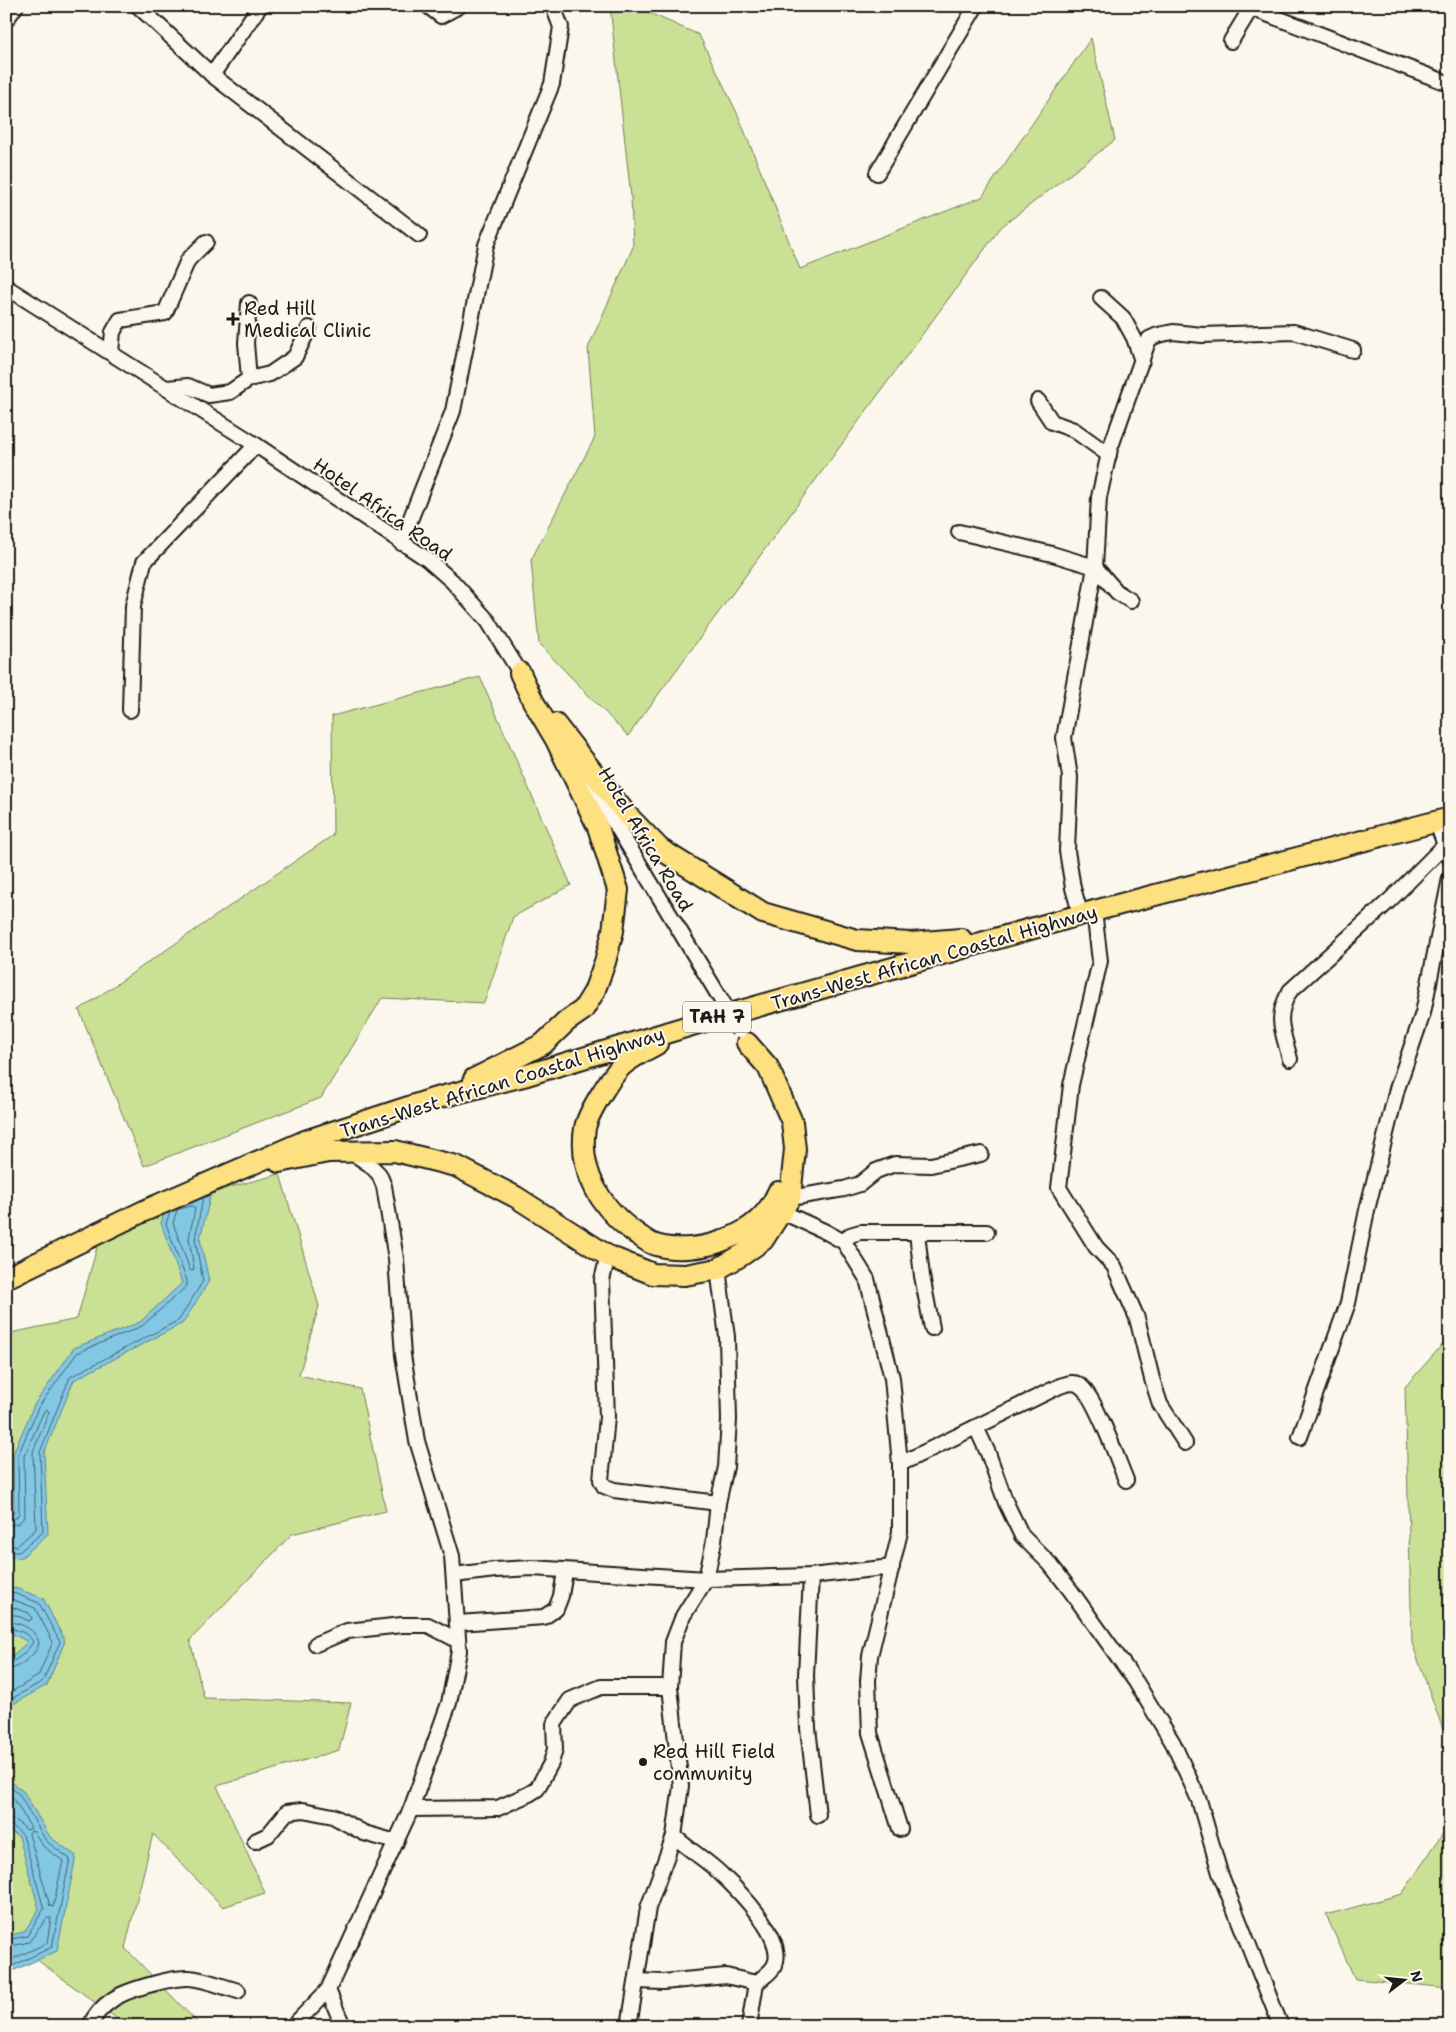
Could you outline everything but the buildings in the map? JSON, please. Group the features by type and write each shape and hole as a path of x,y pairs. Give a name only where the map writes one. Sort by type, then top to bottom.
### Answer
{"highway":[{"path":"433,1099 543,1044 567,1021 583,1010 594,992 605,962 613,931 618,890 598,827 556,740 533,701 520,673"},
{"path":"555,724 581,754 595,776 626,814 660,849 763,913 857,940 912,943 970,938 1080,916"},
{"name":"Trans-West African Coastal Highway","path":"6,1278 144,1211 305,1141 433,1099 527,1075 702,1022 1080,916 1443,819"},
{"path":"702,1022 641,1052 623,1065 595,1103 585,1127 585,1154 589,1179 607,1208 629,1229 653,1244 682,1249 714,1245 746,1231 772,1206 783,1182 787,1153 785,1127 765,1070 743,1037"},
{"path":"240,1169 328,1152 396,1151 456,1166 516,1197 608,1256 653,1274 685,1276 718,1269 742,1256 763,1240 786,1205 795,1149 792,1122 768,1067 743,1037"}],"street":[{"path":"6,20 16,6"},
{"path":"138,6 212,75 419,234"},
{"path":"212,75 260,6"},
{"path":"428,6 441,16 459,6"},
{"path":"401,543 453,411 486,245 552,84 561,27 553,6"},
{"path":"877,173 976,6"},
{"path":"1231,41 1251,8 1450,84"},
{"path":"111,352 113,332 120,320 165,313 188,260 206,242"},
{"name":"Hotel Africa Road","path":"6,287 256,445 427,559 458,588 488,621 520,673 555,724 743,1037"},
{"path":"1101,298 1123,318 1134,338 1142,361"},
{"path":"249,303 246,343 249,379"},
{"path":"167,388 188,386 209,395 230,392 249,379 270,374 295,357 309,328"},
{"path":"1185,1443 1160,1404 1137,1318 1114,1266 1096,1247 1059,1188 1071,1085 1100,961 1080,916 1067,851 1070,777 1064,738 1095,567 1099,497 1108,455 1149,340 1158,334 1173,332 1202,335 1294,332 1353,350"},
{"path":"1038,401 1052,422 1074,430 1108,455"},
{"path":"130,710 133,606 144,562 256,445"},
{"path":"959,532 1052,554 1095,567 1117,592 1130,601"},
{"path":"1290,1059 1280,1019 1284,1002 1290,991 1390,900 1447,852 1443,819"},
{"path":"1300,1437 1348,1304 1367,1210 1397,1089 1423,1013 1450,878"},
{"path":"293,2026 328,1990 411,1809 449,1703 458,1651 458,1624 452,1556 417,1441 402,1355 396,1259 384,1186 379,1174 369,1164 350,1151"},
{"path":"786,1205 860,1184 876,1171 895,1164 931,1165 980,1154"},
{"path":"786,1205 844,1242 867,1279 892,1378 900,1464 900,1532 870,1656 868,1681 870,1733 900,1829"},
{"path":"844,1242 850,1236 860,1232 988,1232"},
{"path":"917,1233 922,1276 932,1328"},
{"path":"608,1256 602,1280 607,1416 601,1480 604,1486 614,1490 718,1503"},
{"path":"629,2026 648,1908 674,1836 681,1786 670,1687 673,1642 683,1616 706,1579 714,1541 718,1503 726,1467 730,1420 727,1336 718,1269"},
{"path":"900,1464 1060,1386 1076,1383 1082,1386 1096,1409 1126,1480"},
{"path":"976,1428 988,1453 1006,1503 1022,1536 1050,1564 1071,1591 1136,1682 1172,1743 1198,1800 1220,1873 1281,2026"},
{"path":"454,1575 532,1568 706,1579 810,1576 892,1567"},
{"path":"458,1624 544,1616 556,1609 561,1596 565,1571"},
{"path":"810,1576 806,1675 808,1728 818,1815"},
{"path":"316,1644 347,1631 402,1625 428,1625 457,1640"},
{"path":"411,1809 498,1808 529,1794 537,1788 551,1763 554,1749 554,1724 570,1700 601,1687 670,1687"},
{"path":"255,1841 268,1835 288,1812 303,1810 333,1816 364,1833 396,1842"},
{"path":"674,1836 686,1848 721,1874 754,1909 768,1931 776,1949 776,1962 770,1972 756,1983 749,2026"},
{"path":"637,1981 663,1982 726,1976 756,1983"},
{"path":"90,2026 94,2017 113,1999 139,1988 176,1978 191,1978 238,1991"},
{"path":"328,1990 343,2026"}],"green space":[{"path":"610,6 634,6 699,35 738,115 800,269 982,197 1091,38 1115,140 1001,227 628,736 539,644 531,560 595,437 588,348 633,247 631,197"},
{"path":"480,677 571,885 513,917 484,1003 382,998 321,1098 144,1166 79,1010 333,835 332,716"},
{"path":"280,1174 319,1306 299,1375 360,1389 386,1511 292,1534 190,1640 204,1698 351,1703 339,1750 217,1786 265,1893 223,1907 153,1834 125,1948 201,2026 127,2026 6,1937 6,1334 77,1319 101,1233 157,1206"},
{"path":"1450,1336 1450,1749 1412,1643 1405,1387"},
{"path":"1450,1823 1450,1988 1355,1979 1326,1915 1402,1894"}],"water":[{"path":"212,1189 200,1239 209,1281 183,1323 74,1380 44,1453 48,1534 21,1558 6,1557 6,1515 14,1513 13,1454 34,1405 74,1348 140,1322 182,1283 161,1223 168,1201"},
{"path":"6,1585 43,1598 65,1641 47,1685 6,1708 6,1661 28,1642 11,1633 6,1635"},
{"path":"6,1778 23,1791 50,1837 76,1856 57,1951 6,1974 6,1936 24,1932 39,1909 19,1837 6,1828"}],"place":[{"name":"Red Hill Medical Clinic","path":"233,319"},
{"name":"Red Hill Field community","path":"643,1762"}]}
